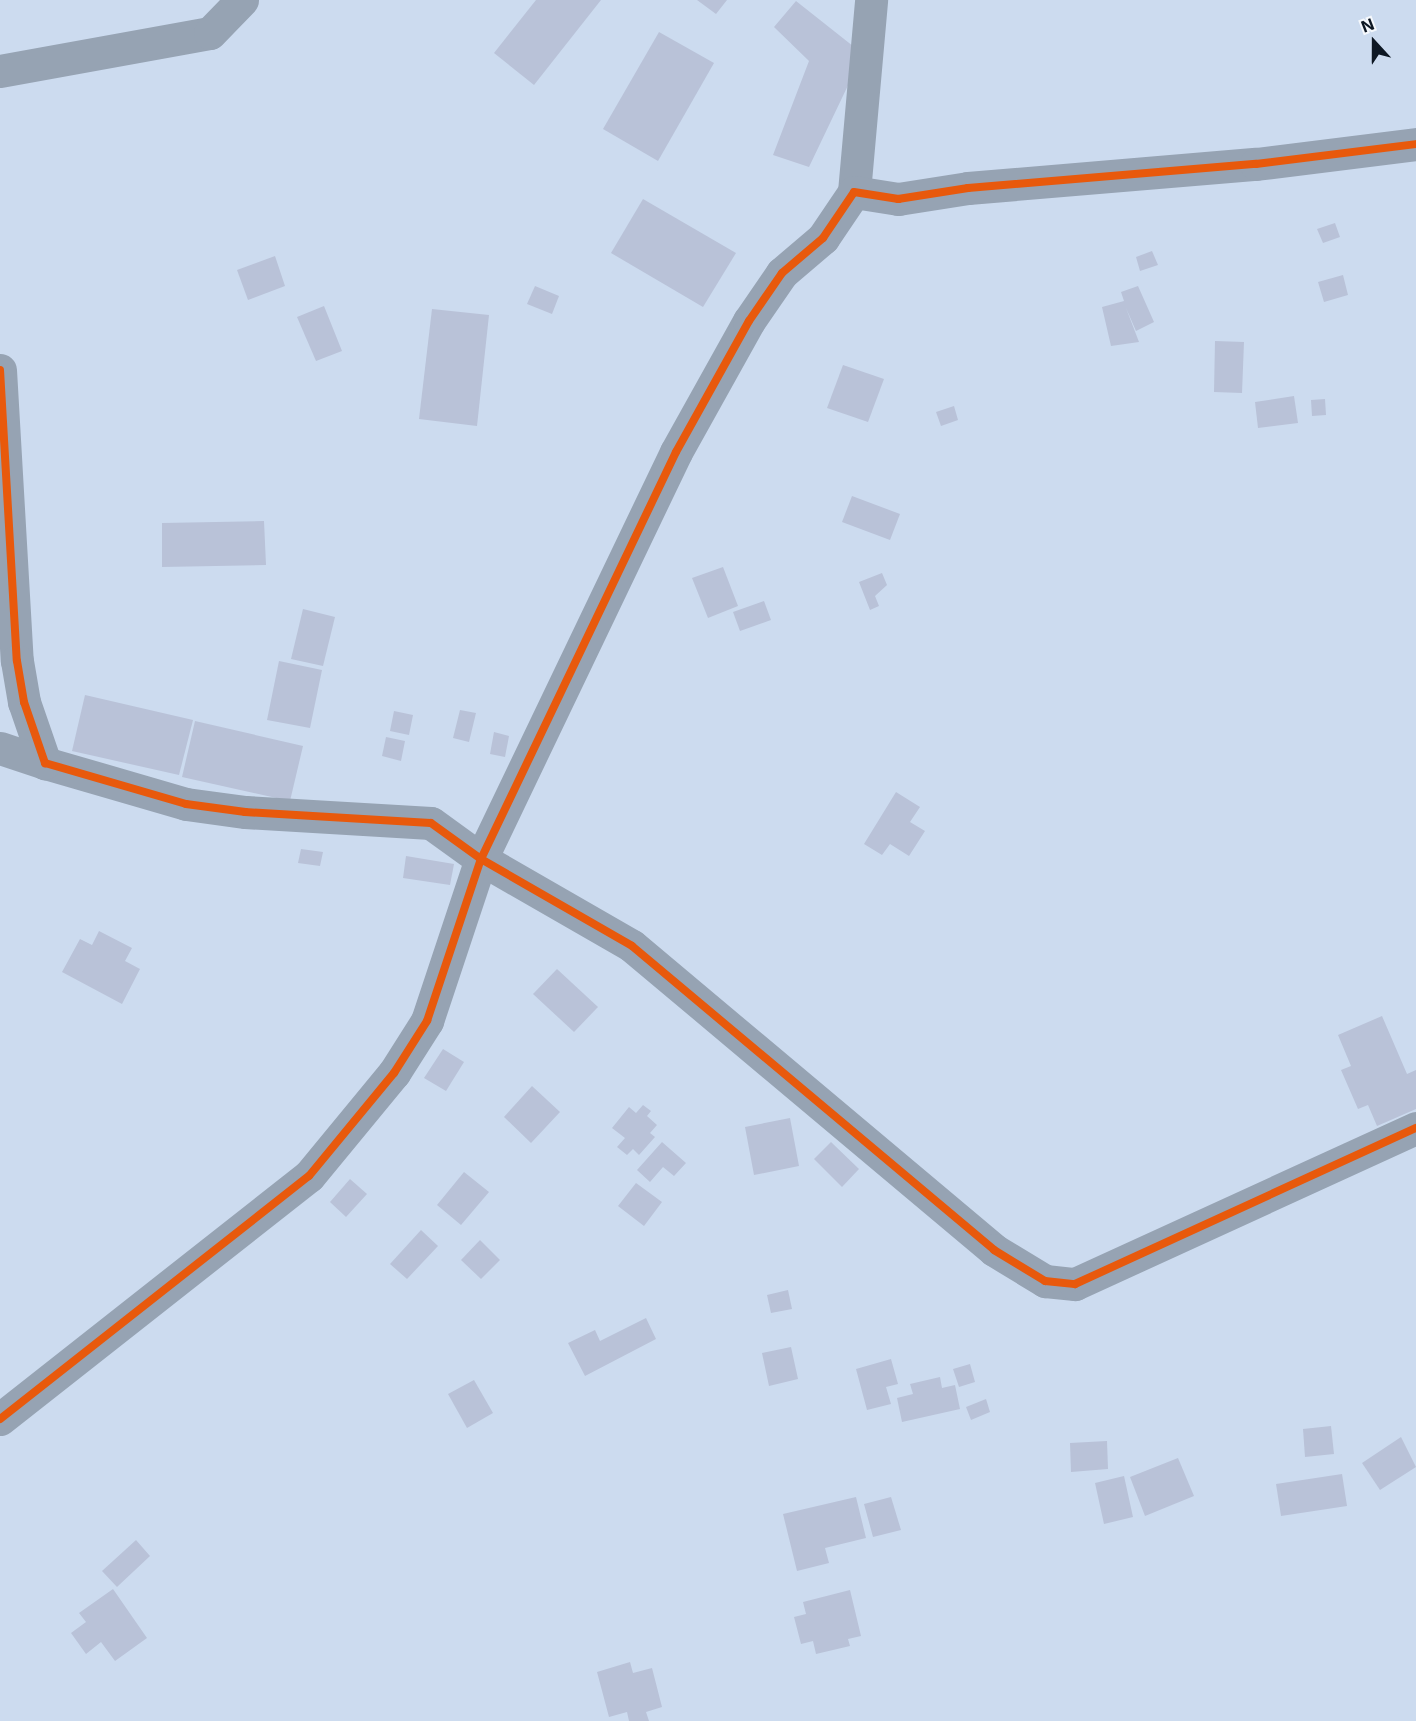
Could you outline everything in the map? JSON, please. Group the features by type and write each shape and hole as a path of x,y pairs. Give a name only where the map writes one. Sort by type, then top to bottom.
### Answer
{"street":[{"path":"0,71 210,33 242,0"},
{"path":"0,1419 300,1183 337,1144 394,1073 427,1021 481,859 693,422 782,273 823,238 854,192 872,0"},
{"path":"854,192 898,200 968,188 1256,164 1416,144"},
{"path":"0,370 17,661 24,702 45,763"},
{"path":"0,748 186,804 245,812 431,823 481,859 632,946 994,1250 1045,1281 1075,1284 1416,1128"}],"building":[{"path":"536,0 601,0 534,85 494,53"},
{"path":"697,0 727,0 716,14"},
{"path":"796,1 863,54 809,167 773,155 809,61 774,27"},
{"path":"659,32 714,63 658,161 603,129"},
{"path":"643,199 736,253 703,307 611,253"},
{"path":"1335,223 1340,237 1323,243 1317,229"},
{"path":"1152,251 1158,265 1140,271 1136,257"},
{"path":"275,256 285,286 248,300 237,270"},
{"path":"1343,275 1348,295 1324,302 1318,282"},
{"path":"535,286 559,296 552,314 527,304"},
{"path":"1138,286 1154,322 1136,331 1126,308 1139,342 1111,346 1102,307 1124,301 1121,292"},
{"path":"324,306 342,351 316,361 297,317"},
{"path":"432,309 489,315 477,426 419,419"},
{"path":"1215,341 1244,342 1242,393 1214,392"},
{"path":"843,365 884,379 868,422 827,408"},
{"path":"1294,396 1298,423 1258,428 1255,402"},
{"path":"1325,399 1326,415 1312,416 1311,400"},
{"path":"954,406 958,420 941,426 936,412"},
{"path":"852,496 900,514 890,540 842,522"},
{"path":"264,521 266,565 162,567 162,523"},
{"path":"723,567 738,606 708,618 692,578"},
{"path":"882,573 887,585 875,596 879,606 870,610 859,582"},
{"path":"764,601 771,620 740,631 733,612"},
{"path":"303,609 335,617 323,666 291,659"},
{"path":"279,661 322,670 310,728 267,720"},
{"path":"85,695 193,720 179,775 72,751"},
{"path":"460,710 476,713 469,742 453,738"},
{"path":"394,711 413,715 409,735 390,731"},
{"path":"195,721 303,746 290,801 182,777"},
{"path":"494,732 509,736 505,757 490,754"},
{"path":"386,737 405,741 401,761 382,756"},
{"path":"896,792 920,807 910,822 925,831 909,856 890,844 882,855 864,844"},
{"path":"301,849 323,852 320,866 298,863"},
{"path":"406,856 454,864 450,885 403,878"},
{"path":"99,931 132,948 125,961 140,969 122,1004 62,972 80,939 92,945"},
{"path":"557,969 598,1007 574,1032 533,994"},
{"path":"1382,1016 1407,1074 1416,1070 1416,1109 1377,1126 1368,1105 1358,1109 1341,1070 1351,1066 1338,1035"},
{"path":"443,1049 464,1062 446,1091 424,1078"},
{"path":"532,1086 560,1112 531,1143 504,1117"},
{"path":"643,1105 651,1111 647,1116 657,1125 650,1133 655,1137 639,1155 633,1149 627,1155 617,1147 625,1138 612,1128 629,1107 636,1113"},
{"path":"790,1118 799,1166 754,1175 745,1127"},
{"path":"662,1142 686,1163 674,1176 663,1167 650,1182 637,1170"},
{"path":"831,1142 859,1169 842,1187 814,1159"},
{"path":"464,1172 489,1192 461,1225 437,1205"},
{"path":"350,1179 367,1194 346,1217 330,1202"},
{"path":"636,1183 662,1202 644,1226 618,1206"},
{"path":"421,1230 438,1246 407,1279 390,1264"},
{"path":"480,1240 500,1260 481,1279 461,1260"},
{"path":"788,1290 792,1309 771,1313 767,1295"},
{"path":"646,1318 656,1339 585,1376 568,1343 595,1330 600,1341"},
{"path":"791,1347 798,1379 769,1386 762,1353"},
{"path":"891,1359 898,1384 886,1387 891,1404 867,1410 856,1369"},
{"path":"970,1364 975,1382 959,1387 953,1369"},
{"path":"940,1377 942,1388 955,1385 960,1409 902,1422 897,1398 913,1394 910,1384"},
{"path":"474,1380 493,1413 467,1428 448,1394"},
{"path":"986,1399 990,1412 971,1420 966,1407"},
{"path":"1331,1426 1334,1454 1305,1457 1303,1429"},
{"path":"1401,1437 1416,1467 1380,1490 1362,1463"},
{"path":"1107,1441 1108,1469 1071,1472 1070,1443"},
{"path":"1178,1458 1194,1496 1145,1516 1130,1477"},
{"path":"1342,1474 1347,1506 1281,1516 1276,1484"},
{"path":"1124,1476 1133,1517 1104,1524 1095,1483"},
{"path":"856,1497 866,1538 825,1548 829,1563 797,1571 783,1514"},
{"path":"891,1497 901,1530 873,1537 864,1504"},
{"path":"136,1540 150,1556 117,1587 102,1571"},
{"path":"113,1589 147,1638 115,1661 101,1642 86,1654 71,1633 86,1622 79,1613"},
{"path":"850,1590 861,1636 848,1639 850,1646 816,1654 813,1641 801,1644 794,1617 806,1614 803,1602"},
{"path":"630,1662 633,1673 652,1668 662,1707 646,1712 649,1721 629,1721 627,1712 609,1717 597,1672"}],"cycle path":[{"path":"0,1419 309,1176 394,1073 427,1021 481,859 676,452 749,321 782,273 823,238 854,192 898,199 968,188 1256,164 1416,144"},
{"path":"0,370 17,661 24,702 45,763 186,804 245,812 431,823 481,859 632,946 994,1250 1045,1281 1075,1284 1416,1128"}]}
